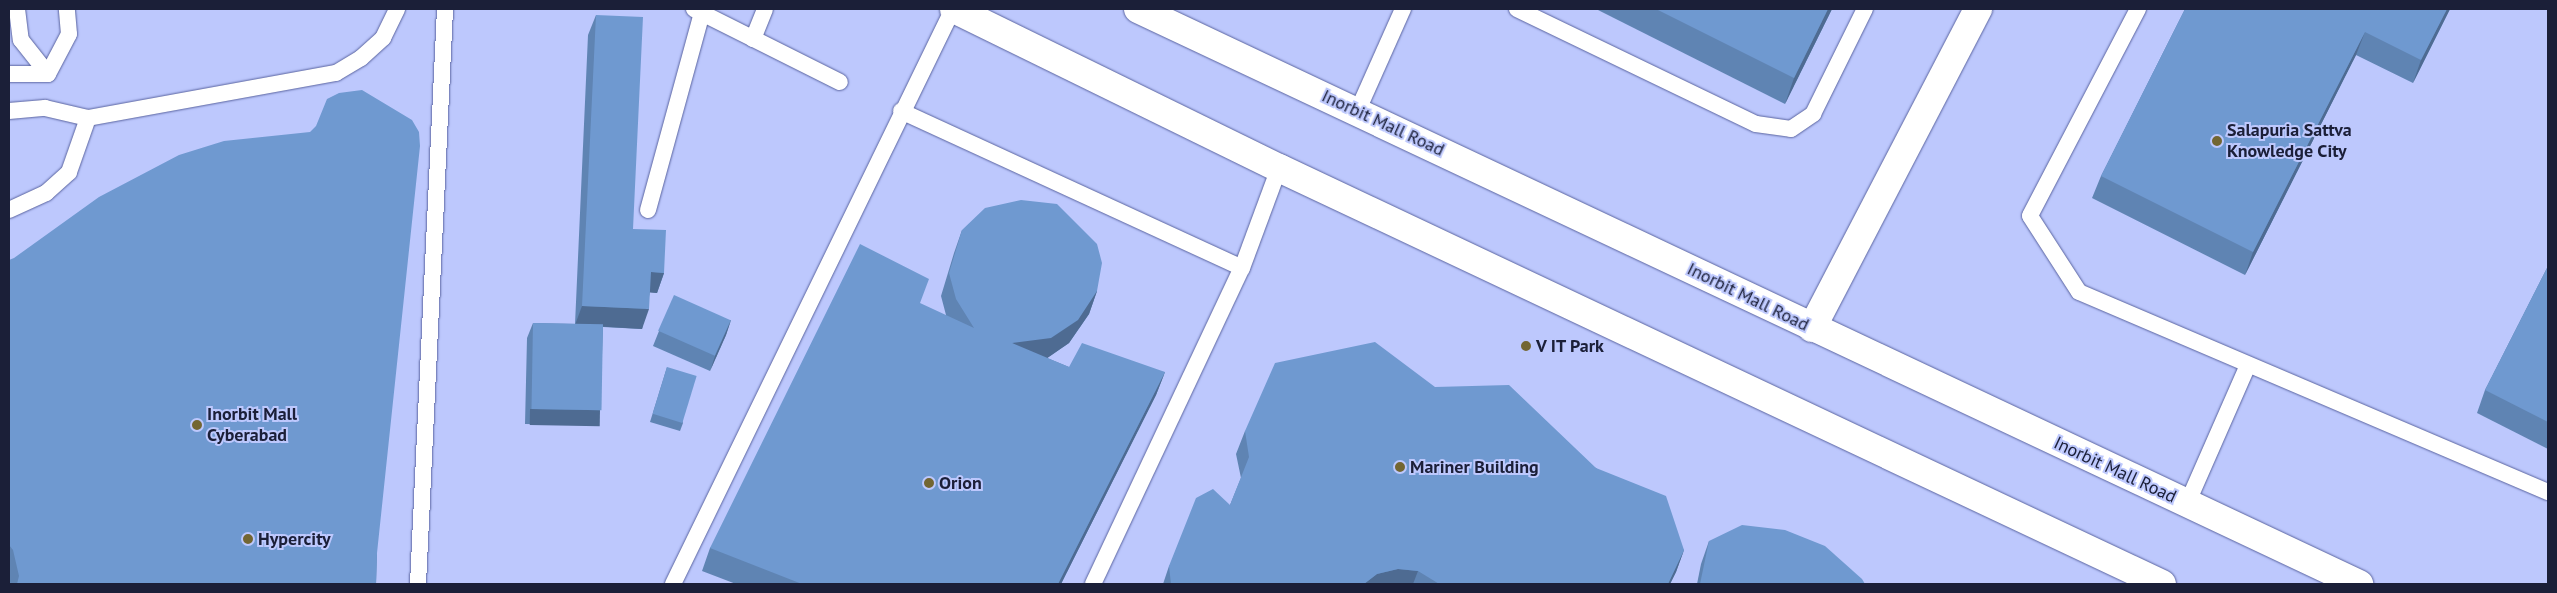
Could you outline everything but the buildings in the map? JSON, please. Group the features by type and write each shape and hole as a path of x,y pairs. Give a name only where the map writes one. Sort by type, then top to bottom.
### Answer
{"main road":[{"path":"953,9 1279,168 2162,584"},
{"name":"Inorbit Mall Road","path":"1138,9 1358,110 1812,328 2359,584"},
{"path":"1812,328 1978,9"}],"lane":[{"path":"17,9 20,40 48,74"},
{"path":"48,74 69,34 67,9"},
{"path":"418,584 445,9"},
{"path":"754,39 765,9"},
{"path":"674,584 901,111 915,90 953,9"},
{"path":"1358,110 1403,9"},
{"path":"1517,9 1756,124 1791,129 1813,114 1865,9"},
{"path":"2138,9 2030,216 2079,292 2548,492"},
{"path":"648,210 698,11 840,82"},
{"path":"9,110 45,108 88,118 336,73 361,58 383,38 394,15"},
{"path":"9,74 48,74"},
{"path":"901,111 1242,268"},
{"path":"9,210 46,193 69,172 88,118"},
{"path":"1093,584 1242,268 1279,168"},
{"path":"2187,504 2248,365"}],"place":[{"name":"Salapuria Sattva Knowledge City","path":"2217,141"},
{"name":"V IT Park","path":"1526,346"},
{"name":"Inorbit Mall Cyberabad","path":"197,425"},
{"name":"Mariner Building","path":"1400,467"},
{"name":"Orion","path":"929,483"},
{"name":"Hypercity","path":"248,539"}]}
